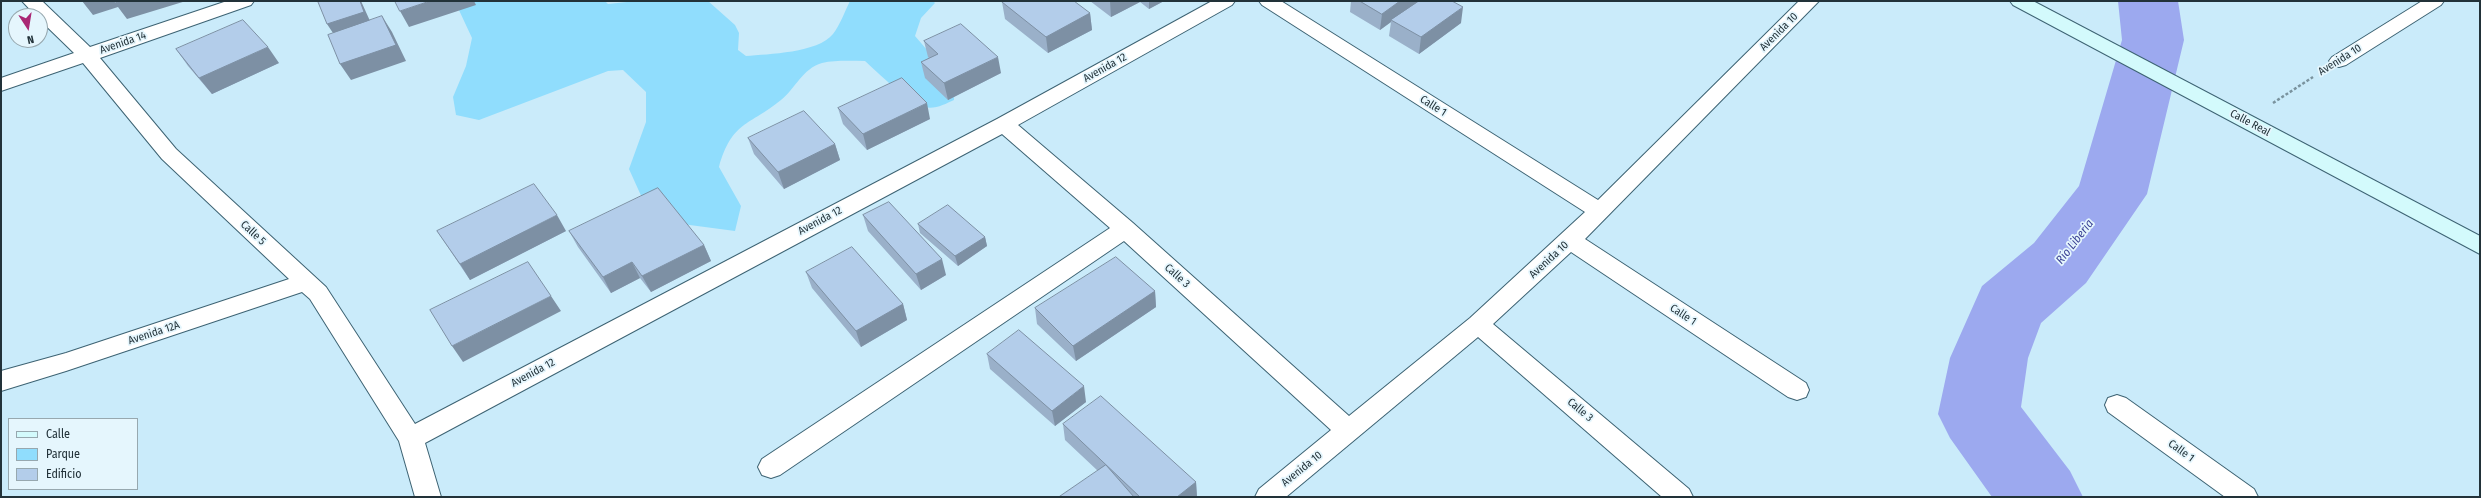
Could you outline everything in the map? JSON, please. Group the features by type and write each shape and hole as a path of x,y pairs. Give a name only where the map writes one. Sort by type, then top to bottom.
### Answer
{"street":[{"name":"Calle 5","path":"31,1 87,55 169,154 318,294 411,438 428,497"},
{"name":"Avenida 14","path":"1,85 245,1"},
{"name":"Avenida 12","path":"411,438 1004,124 1226,1"},
{"name":"Calle 1","path":"1268,1 1598,210"},
{"name":"Avenida 10","path":"1268,497 1478,324 1570,240 1598,210 1810,1"},
{"name":"Calle Real","path":"2019,1 2246,120 2480,246"},
{"name":"Avenida 10","path":"2339,61 2435,1"},
{"name":"Calle 3","path":"1004,124 1125,229 1349,431"},
{"path":"771,467 1125,229"},
{"name":"Calle 1","path":"1570,240 1796,390"},
{"name":"Avenida 12A","path":"1,381 66,362 306,282"},
{"name":"Calle 3","path":"1478,324 1680,497"},
{"name":"Calle 1","path":"2117,406 2245,497"}],"path":[{"name":"Avenida 10","path":"2246,120 2339,61"}],"green space":[{"path":"452,1 605,1 608,4 636,1 708,1 735,25 739,33 738,50 746,56 805,49 826,40 836,30 850,1 933,1 935,3 921,18 915,36 953,80 954,100 936,107 924,107 902,94 865,61 838,61 822,63 804,74 781,100 736,132 724,152 719,167 741,206 735,231 652,220 629,169 646,122 646,92 623,70 608,71 479,120 456,115 453,97 466,66 472,38 458,8"}],"building":[{"path":"360,1 364,12 327,24 318,2"},
{"path":"395,1 430,1 400,11"},
{"path":"1074,1 1090,13 1046,37 1002,2"},
{"path":"1360,1 1400,1 1382,14"},
{"path":"1419,1 1452,1 1463,7 1421,37 1391,20"},
{"path":"382,16 396,45 340,64 328,35"},
{"path":"243,20 268,47 199,78 176,49"},
{"path":"961,24 998,57 944,83 921,62 938,54 924,41"},
{"path":"902,78 927,103 863,134 838,108"},
{"path":"804,111 835,144 778,172 748,138"},
{"path":"534,184 557,215 460,264 437,231"},
{"path":"658,188 704,245 642,276 632,262 603,277 569,231"},
{"path":"889,202 942,259 916,274 863,215"},
{"path":"948,205 985,237 955,256 918,224"},
{"path":"852,247 903,304 856,331 806,272"},
{"path":"1116,257 1155,291 1073,346 1035,308"},
{"path":"528,262 551,296 452,346 430,310"},
{"path":"1019,330 1084,386 1052,411 987,354"},
{"path":"1101,396 1196,482 1177,497 1140,497 1063,424"},
{"path":"1106,465 1134,497 1059,497"}],"waterway":[{"name":"Río Liberia","path":"2040,497 1979,414 1989,358 2009,307 2060,263 2112,194 2153,40 2148,1"}]}
